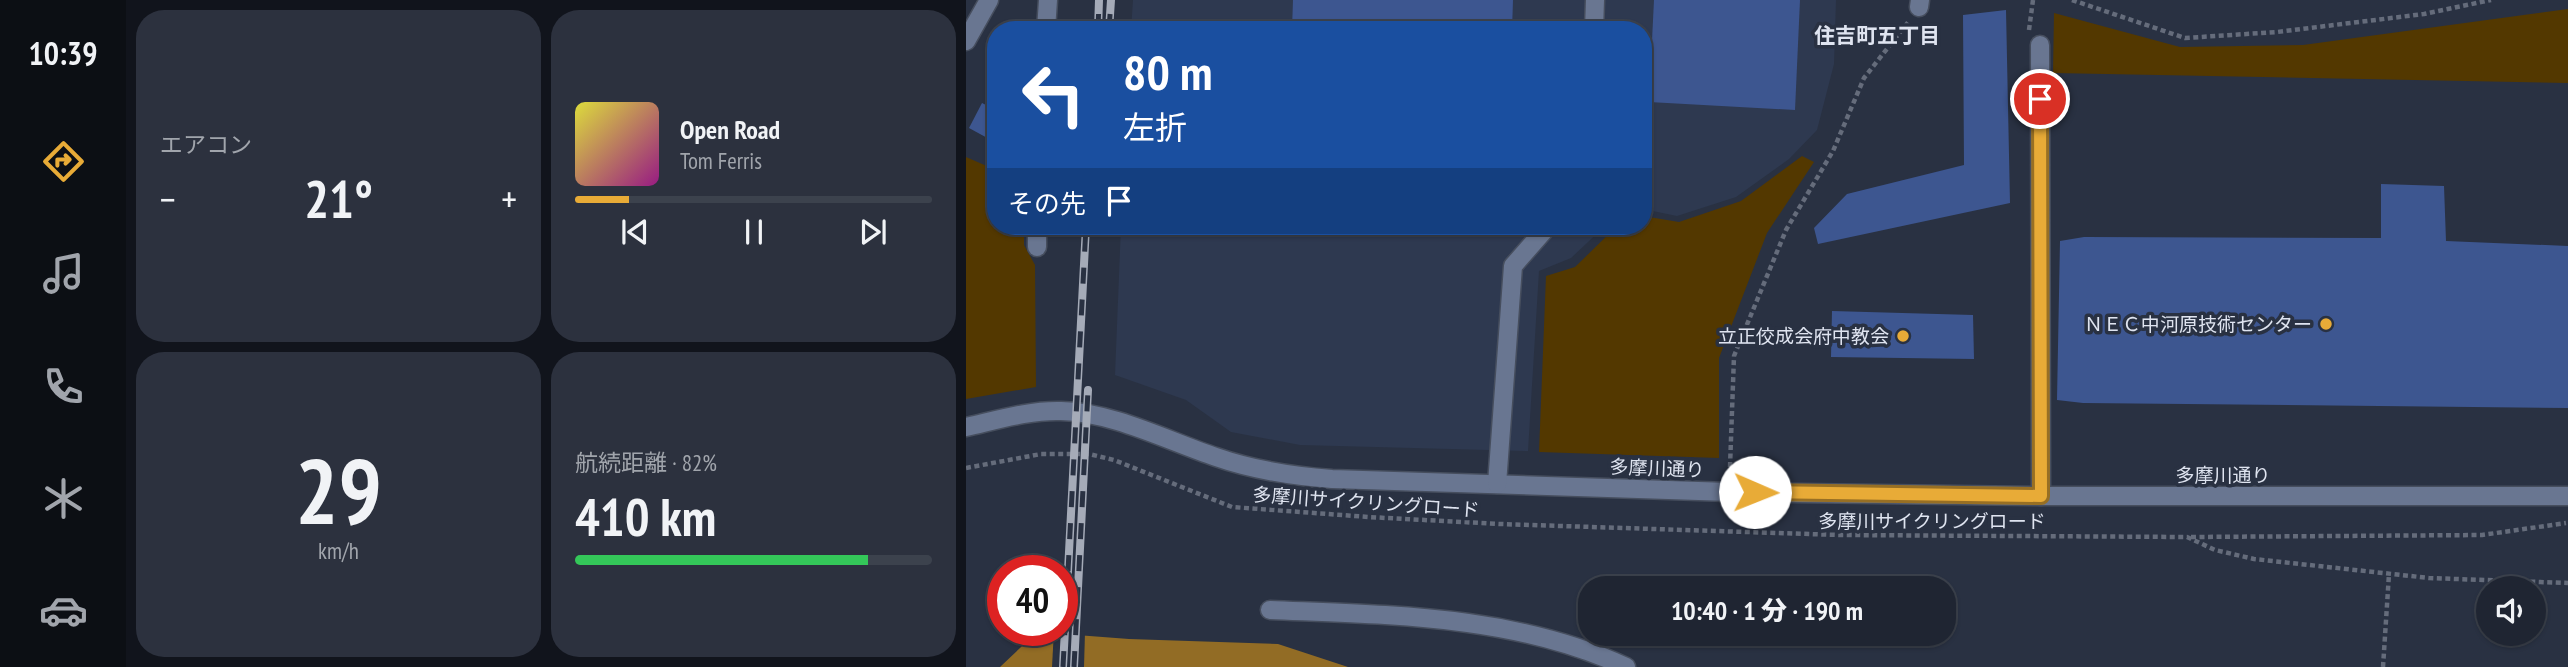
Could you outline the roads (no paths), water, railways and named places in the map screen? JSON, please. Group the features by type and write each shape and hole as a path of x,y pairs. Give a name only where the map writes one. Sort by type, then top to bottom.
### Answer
{"street":[{"path":"966,41 989,0"},
{"path":"1047,21 1048,0"},
{"path":"1594,21 1595,0"},
{"path":"2040,45 2041,496"},
{"path":"1037,235 1037,247"},
{"path":"1497,484 1513,266 1540,235"},
{"name":"多摩川通り","path":"966,427 1018,416 1062,411 1110,420 1237,464 1297,477 1729,492 2041,496 2568,496"},
{"path":"1270,610 1455,621 1505,629 1566,644 1626,667"}],"railway":[{"path":"1098,21 1099,0"},
{"path":"1110,21 1111,0"},
{"path":"1063,667 1086,235"},
{"path":"1074,667 1088,390"}],"place":[{"name":"ＮＥＣ中河原技術センター","path":"2326,324"},
{"name":"立正佼成会府中教会","path":"1903,336"}],"district":[{"name":"住吉町五丁目","path":"1877,35"}]}
